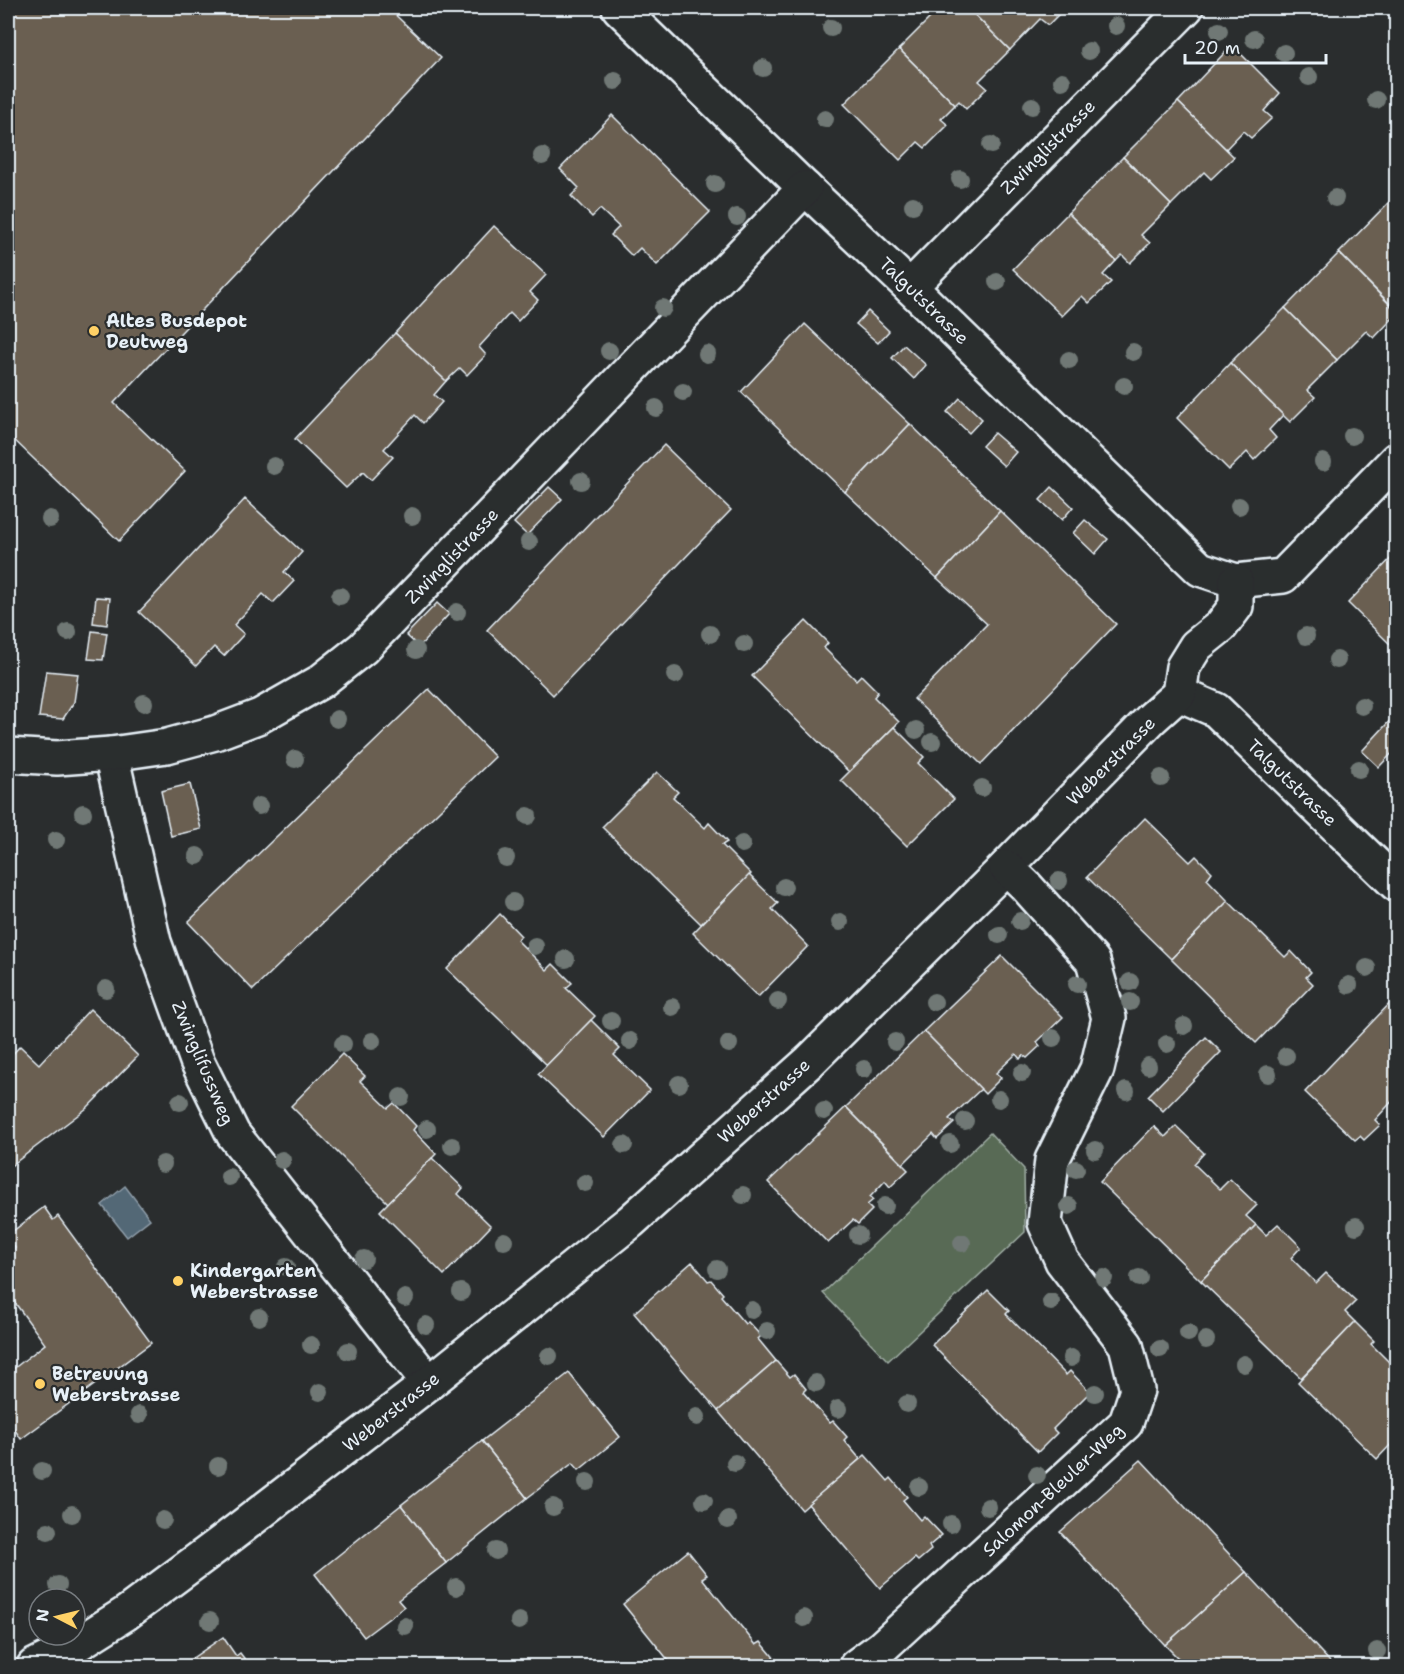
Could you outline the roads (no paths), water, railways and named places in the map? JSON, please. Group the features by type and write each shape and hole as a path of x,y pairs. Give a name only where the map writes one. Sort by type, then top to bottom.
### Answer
{"street":[{"name":"Talgutstrasse","path":"619,8 1200,569 1236,581"},
{"name":"Zwinglistrasse","path":"910,287 1186,8"},
{"name":"Zwinglistrasse","path":"8,755 57,758 111,754 167,746 215,734 260,716 320,682 363,648 805,188"},
{"path":"1179,694 1183,667 1196,646 1221,626 1236,606 1236,581 1283,576 1396,460"},
{"name":"Talgutstrasse","path":"1179,694 1216,710 1396,884"},
{"name":"Weberstrasse","path":"34,1666 83,1656 125,1614 429,1383 630,1222 810,1061 1006,867 1152,718 1179,694"},
{"name":"Zwinglifussweg","path":"111,754 154,942 197,1061 233,1134 429,1383"},
{"name":"Salomon-Bleuler-Weg","path":"856,1666 882,1647 1126,1424 1137,1390 1126,1345 1062,1261 1045,1223 1052,1160 1097,1069 1109,1018 1093,961 1026,885 1006,867"}],"water":[{"path":"125,1186 150,1219 127,1237 102,1205"}],"place":[{"name":"Altes Busdepot Deutweg","path":"94,331"},
{"name":"Kindergarten Weberstrasse","path":"178,1281"},
{"name":"Betreuung Weberstrasse","path":"40,1384"}]}
